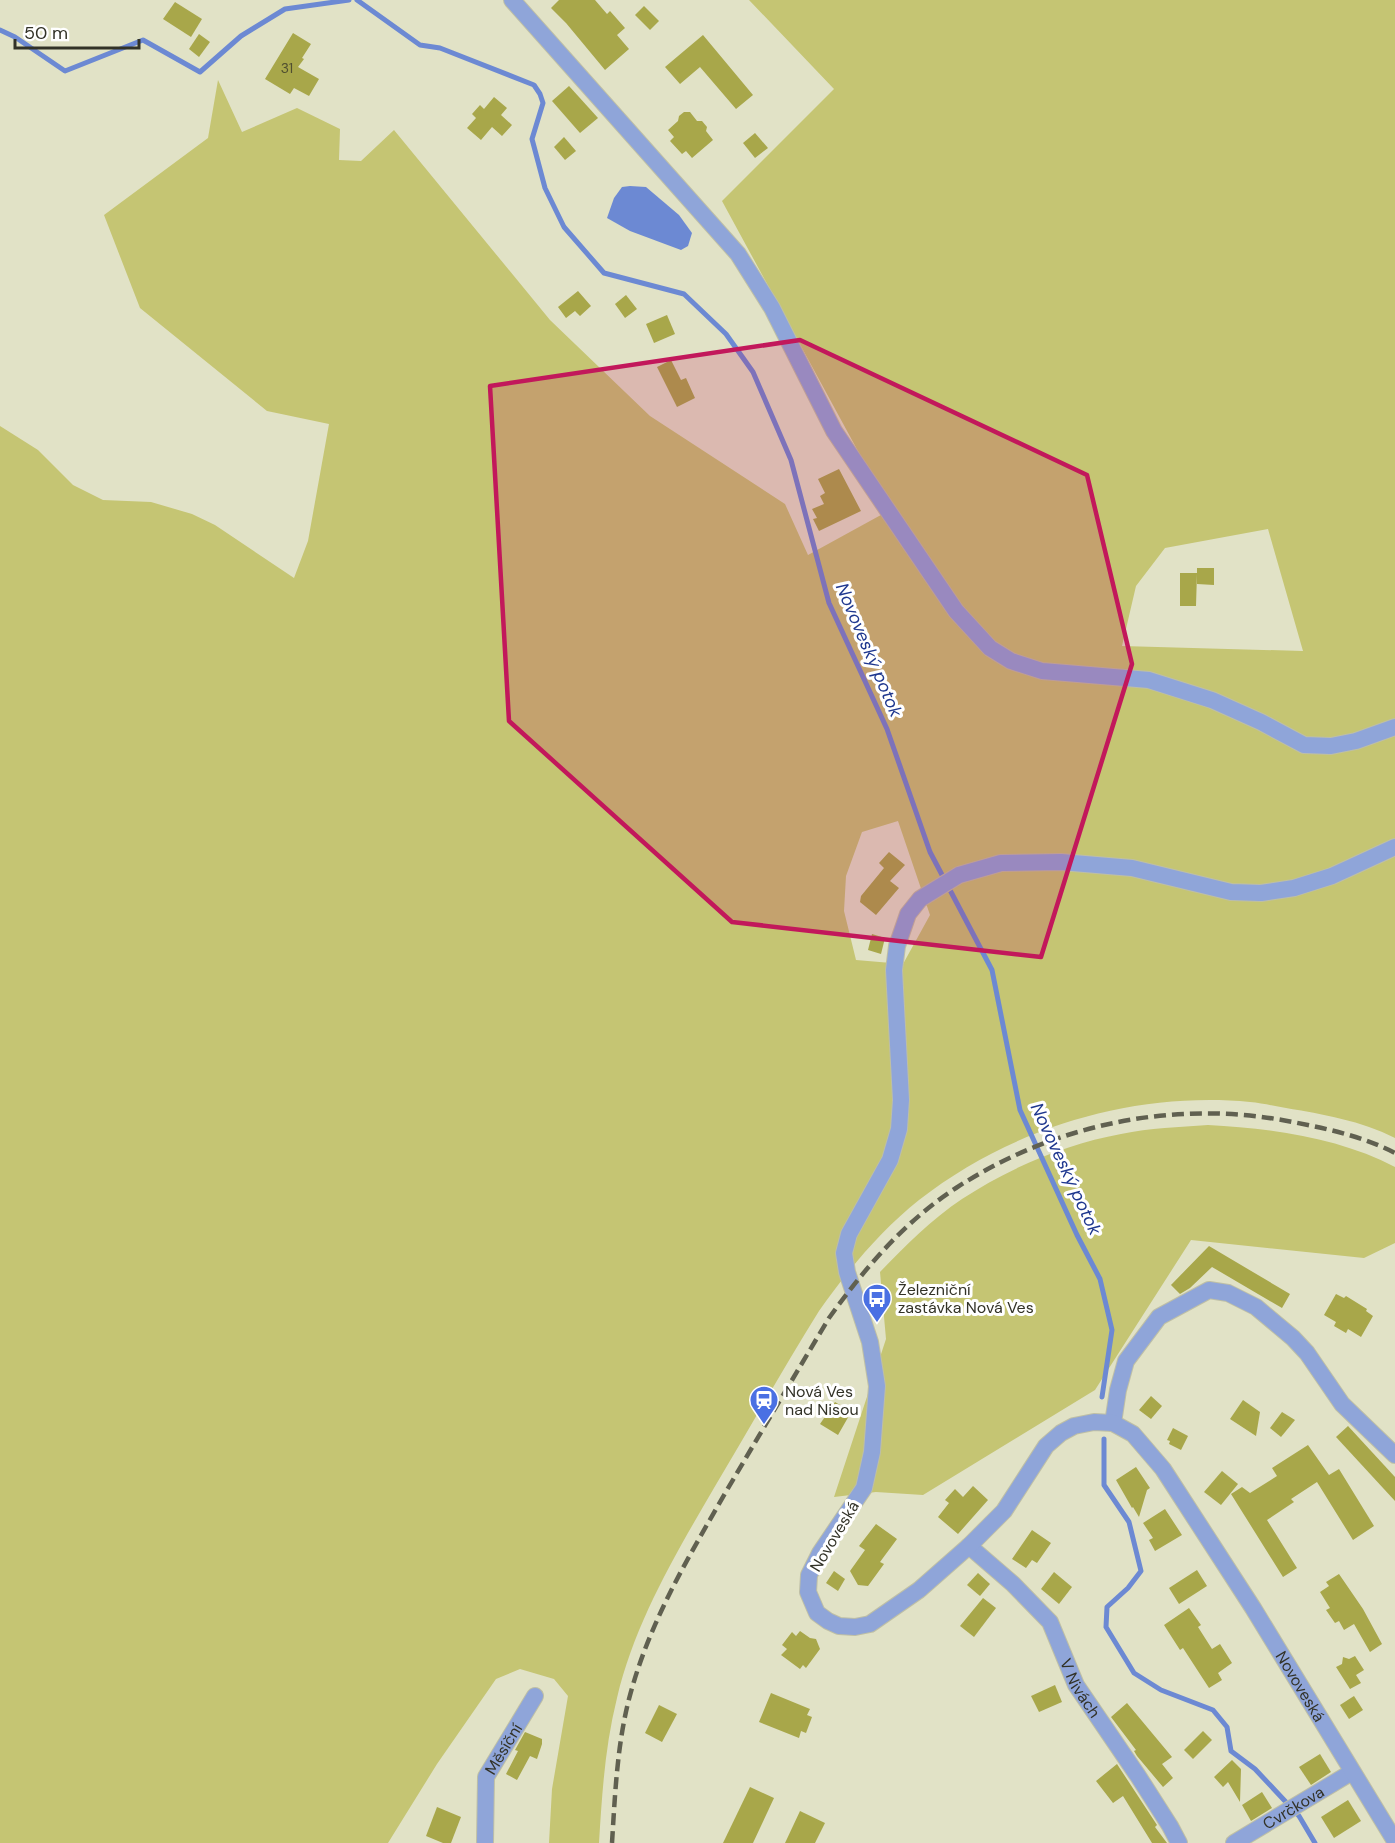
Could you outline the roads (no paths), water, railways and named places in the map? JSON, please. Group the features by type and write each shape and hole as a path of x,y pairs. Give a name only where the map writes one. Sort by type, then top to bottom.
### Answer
{"street":[{"path":"512,0 738,254 772,308 834,431 956,611 990,648 1011,661 1042,671 1149,680 1212,700 1304,745 1331,746 1356,741 1395,727"},
{"name":"Novoveská","path":"1395,847 1332,876 1294,888 1261,893 1231,892 1132,868 1080,863 1001,863 959,875 937,887 920,899 908,914 897,946 894,970 901,1100 899,1130 890,1160 845,1245 845,1261 870,1342 878,1386 872,1452 864,1488 820,1553 809,1575 808,1592 817,1613 839,1626 855,1627 870,1624 919,1590 969,1546 1004,1511 1046,1446 1061,1433 1074,1426 1094,1422 1113,1423 1133,1434 1163,1469 1253,1608 1395,1841"},
{"path":"1113,1423 1125,1360 1159,1317 1209,1290 1228,1293 1256,1307 1293,1338 1307,1353 1342,1404 1395,1455"},
{"name":"V Nivách","path":"969,1546 1013,1584 1050,1622 1076,1685 1138,1776 1179,1843"},
{"name":"Měsíční","path":"485,1843 486,1777 534,1696"},
{"name":"Cvrčkova","path":"1234,1843 1352,1772"}],"water":[{"path":"622,187 646,187 679,215 692,233 688,246 681,250 630,231 607,218 614,198"}],"waterway":[{"name":"Novoveský potok","path":"0,30 15,37 65,71 143,40 200,72 241,36 285,9 349,0"},
{"name":"Novoveský potok","path":"357,0 420,45 440,48 534,85 543,103 532,139 545,188 564,227 604,273 684,294 726,334 753,372 791,460 829,603 887,729 930,852 992,970 1020,1110 1077,1235 1100,1279 1112,1330 1102,1397"},
{"name":"Novoveský potok","path":"1104,1439 1104,1485 1129,1522 1141,1571 1128,1588 1107,1607 1106,1627 1134,1673 1161,1690 1213,1710 1227,1727 1231,1751 1255,1769 1299,1816 1315,1843"}],"railway":[{"path":"612,1843 619,1753 629,1699 647,1643 671,1591 727,1490 829,1318 886,1247 920,1215 956,1188 993,1166 1031,1148 1112,1123 1154,1116 1197,1113 1282,1120 1354,1136 1395,1153"}],"place":[{"name":"Železniční zastávka Nová Ves","path":"877,1324"},
{"name":"Nová Ves nad Nisou","path":"764,1426"}]}
